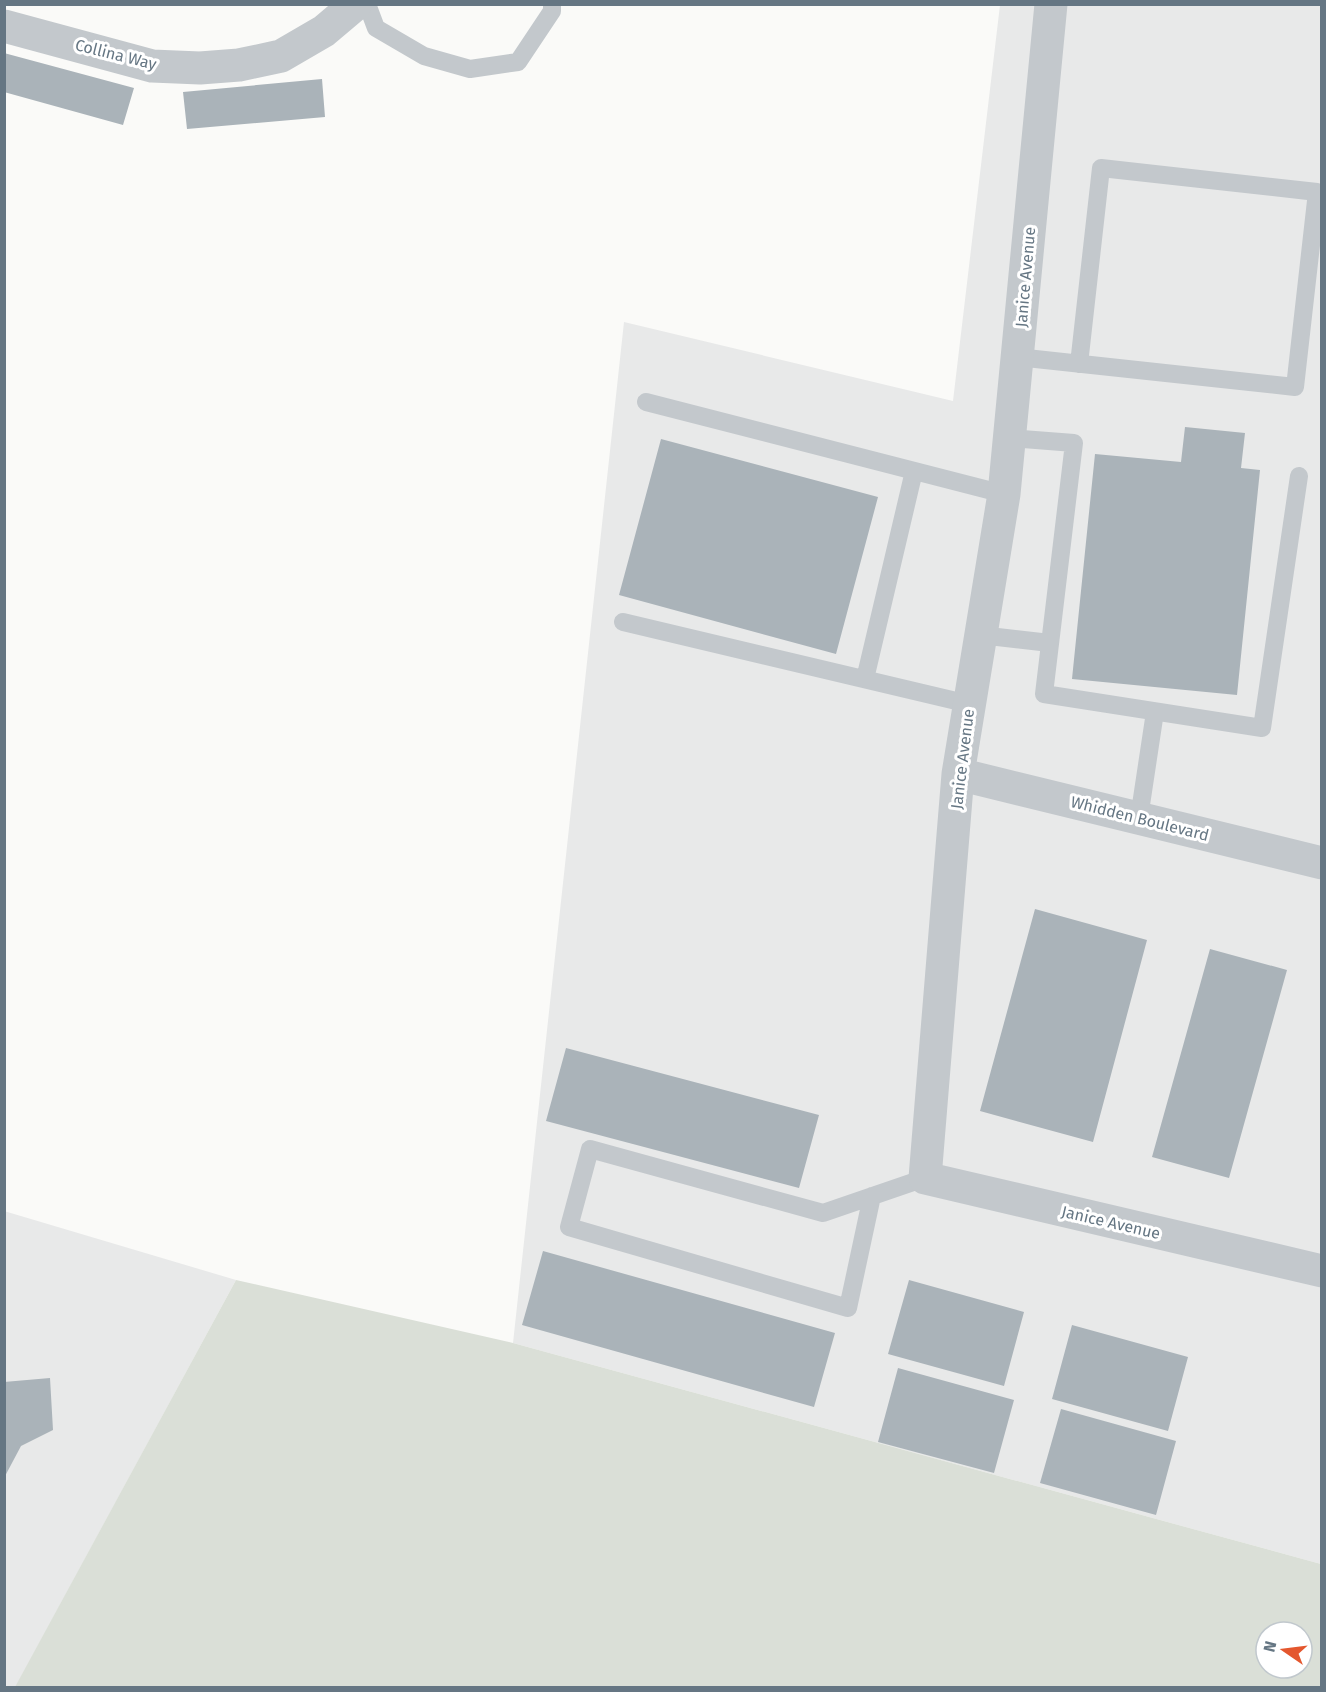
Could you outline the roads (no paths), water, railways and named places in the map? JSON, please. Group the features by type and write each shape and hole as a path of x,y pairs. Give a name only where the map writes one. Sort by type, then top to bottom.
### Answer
{"street":[{"name":"Collina Way","path":"4,26 152,66 200,68 239,65 281,56 324,31 356,4"},
{"name":"Janice Avenue","path":"1051,4 1004,494 958,774 925,1178 1322,1271"},
{"name":"Whidden Boulevard","path":"958,774 1322,863"}],"lane":[{"path":"367,4 376,28 424,56 470,69 518,62 552,11 552,4"},
{"path":"1017,357 1079,364 1295,387 1317,192 1101,168 1079,364"},
{"path":"646,402 1004,494"},
{"path":"1010,438 1074,443 1044,694 1262,728 1299,476"},
{"path":"865,679 914,471"},
{"path":"623,622 969,705"},
{"path":"980,635 1050,643"},
{"path":"1139,818 1155,712"},
{"path":"872,1196 848,1308 569,1227 590,1149 823,1213 872,1196 925,1178"}]}
